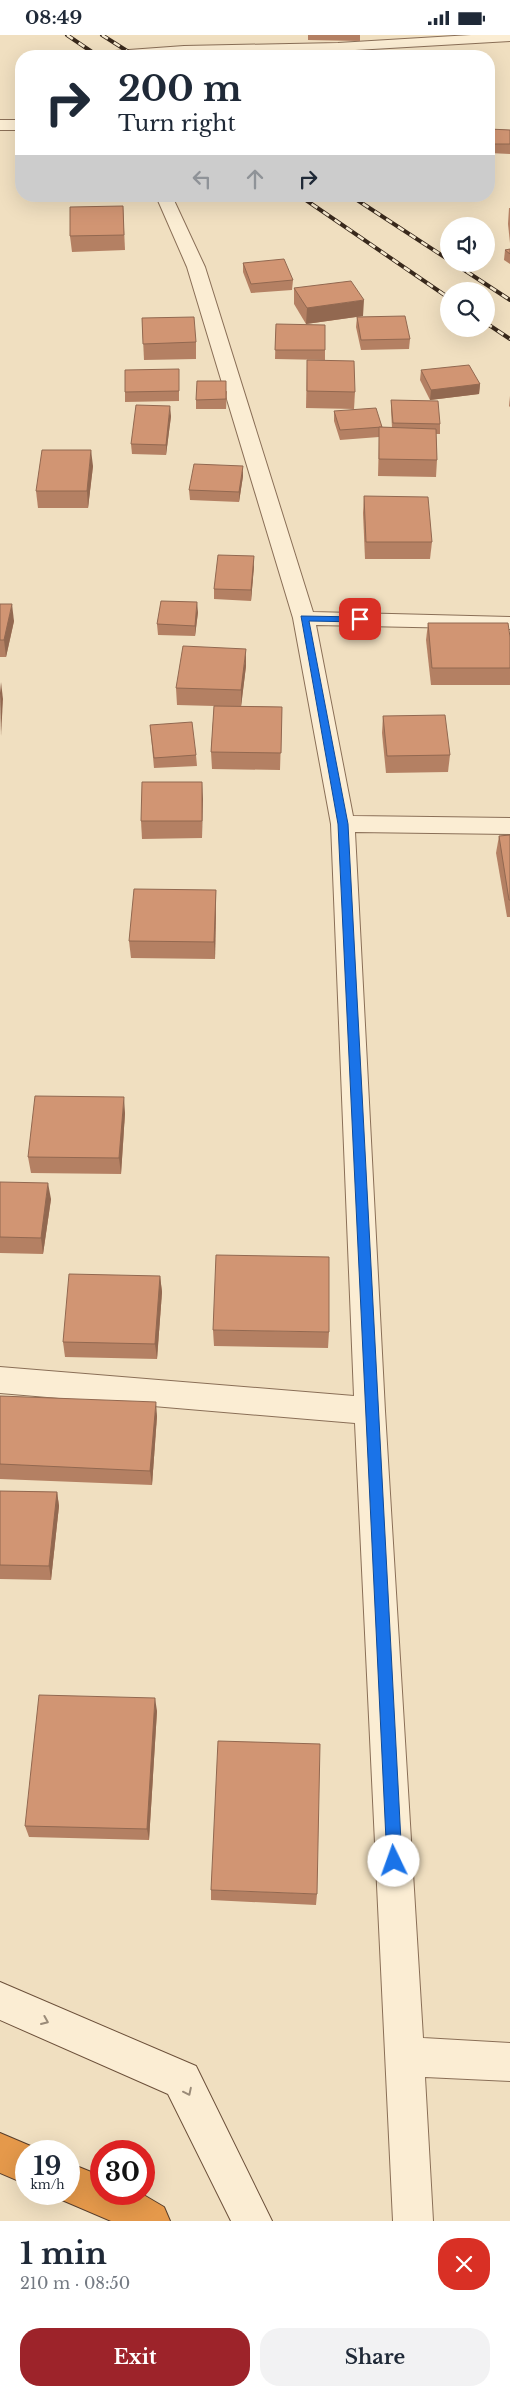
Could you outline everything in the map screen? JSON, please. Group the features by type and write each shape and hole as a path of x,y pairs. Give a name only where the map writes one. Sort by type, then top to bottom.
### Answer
{"highway":[{"path":"0,2153 15,2160"},
{"path":"80,2188 122,2205 150,2221"}],"street":[{"path":"184,50 384,40 510,37"},
{"path":"0,125 15,125"},
{"path":"167,202 196,267 304,618 343,824 370,1411 413,2221"},
{"path":"304,618 510,623"},
{"path":"343,824 510,826"},
{"path":"0,1380 370,1411"},
{"path":"0,2001 182,2081 252,2221"},
{"path":"404,2056 510,2062"}],"building":[{"path":"495,129 510,130 510,144 495,144"},
{"path":"123,206 124,235 70,236 70,207"},
{"path":"284,259 293,280 251,284 243,263"},
{"path":"351,281 364,300 307,308 294,288"},
{"path":"405,316 410,339 361,340 357,317"},
{"path":"194,317 196,342 143,344 142,318"},
{"path":"276,324 325,325 325,350 275,350"},
{"path":"307,360 354,361 355,392 307,391"},
{"path":"469,365 480,384 431,390 421,370"},
{"path":"179,369 179,391 125,392 125,370"},
{"path":"197,381 226,381 226,399 196,400"},
{"path":"391,400 438,401 440,424 393,423"},
{"path":"136,405 170,406 166,445 131,444"},
{"path":"376,408 382,427 340,430 334,411"},
{"path":"379,427 436,429 437,460 379,459"},
{"path":"42,450 91,450 87,491 36,491"},
{"path":"194,464 243,466 239,492 189,490"},
{"path":"364,496 428,497 432,542 366,542"},
{"path":"218,555 254,556 251,590 214,589"},
{"path":"161,601 197,602 195,626 157,624"},
{"path":"0,604 12,604 4,640 0,640"},
{"path":"428,623 508,623 510,668 432,668"},
{"path":"183,646 246,649 241,690 176,688"},
{"path":"214,706 282,707 281,753 211,752"},
{"path":"445,715 450,755 387,756 383,716"},
{"path":"192,722 196,755 154,758 150,725"},
{"path":"142,782 202,782 202,821 141,821"},
{"path":"510,835 510,900 509,900 499,836"},
{"path":"134,889 216,890 214,942 129,941"},
{"path":"35,1096 124,1097 119,1158 28,1157"},
{"path":"0,1182 48,1183 41,1238 0,1237"},
{"path":"216,1255 329,1257 329,1332 213,1330"},
{"path":"69,1274 160,1276 155,1344 63,1342"},
{"path":"0,1396 156,1402 150,1471 0,1464"},
{"path":"0,1491 57,1492 49,1566 0,1565"},
{"path":"39,1695 155,1698 147,1829 25,1826"},
{"path":"218,1741 320,1744 317,1894 211,1890"}],"railway":[{"path":"67,35 89,50"},
{"path":"102,35 126,50"},
{"path":"309,202 440,292"},
{"path":"360,202 440,254"},
{"path":"467,272 510,300"},
{"path":"495,329 510,339"}],"route":[{"path":"360,619 304,618 343,824 394,1861"}]}
